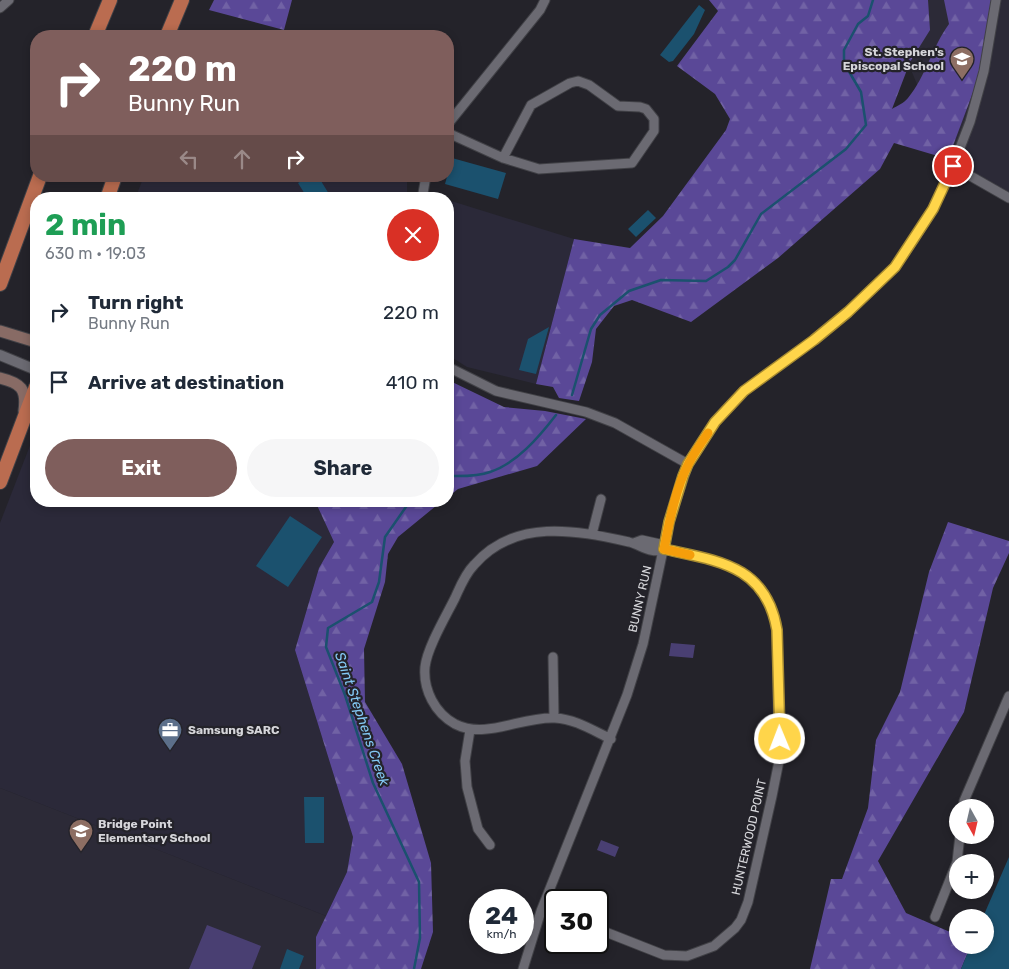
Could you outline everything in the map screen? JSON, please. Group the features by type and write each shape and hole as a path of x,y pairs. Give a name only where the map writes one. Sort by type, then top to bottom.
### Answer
{"highway":[{"path":"98,30 110,0"},
{"path":"170,30 182,0"},
{"path":"0,284 30,203"},
{"path":"0,482 30,403"}],"main road":[{"path":"0,331 30,340"},
{"path":"0,378 22,387 25,403 22,425"}],"street":[{"path":"0,8 9,0"},
{"path":"454,117 540,10 545,0"},
{"name":"BUNNY RUN","path":"523,969 543,907 627,695 643,644 669,522 688,464 715,422 744,391 842,318 895,267 933,209 953,166 970,122 984,71 996,0"},
{"path":"454,136 503,158 539,169 632,163 654,131 654,119 646,109 640,106 618,106 589,85 578,81 570,83 531,104 503,158"},
{"path":"953,166 1009,198"},
{"path":"0,355 30,368"},
{"path":"454,370 496,391 586,412 615,423 688,464"},
{"path":"592,534 601,499"},
{"name":"HUNTERWOOD POINT","path":"470,730 454,723 440,712 429,696 426,683 426,659 462,583 473,566 503,542 525,534 555,530 592,534 634,543 640,548 650,550 659,551 664,549 689,554 740,570 753,580 769,603 776,623 779,761 748,902 741,920 735,928 714,946 687,956 664,955 609,933"},
{"path":"553,657 554,718"},
{"path":"965,799 1009,696"},
{"path":"490,845 478,829 467,788 465,761 470,730 554,718 572,720 611,739"},
{"path":"935,917 957,862 959,844"}],"shaded area":[{"name":"St. Stephen's Episcopal School","path":"882,0 1009,0 1009,199 948,159"},
{"path":"142,182 407,182 407,192 138,192"},
{"path":"454,202 574,239 536,384 467,367 454,359"},
{"path":"30,446 30,507 318,507 334,542 319,568 295,650 353,837 347,872 326,916 0,788 0,523"},
{"path":"671,643 695,645 693,658 669,656"},
{"name":"Bridge Point Elementary School","path":"0,788 326,916 320,969 0,969"},
{"path":"601,840 619,847 615,857 597,850"},
{"path":"207,925 261,946 252,969 189,969"}],"green space":[{"path":"214,0 292,0 284,30 209,10"},
{"path":"709,0 928,0 930,30 910,62 892,109 906,100 914,89 949,24 944,0 991,0 981,71 948,159 894,143 880,169 778,258 691,322 632,300 614,306 596,329 592,362 579,401 559,398 553,387 536,384 574,239 630,248 663,216 726,130 730,119 715,94 677,66 718,11"},
{"path":"454,383 504,407 545,411 586,419 537,466 458,489 454,492"},
{"path":"318,507 435,507 398,537 388,554 385,582 364,649 365,702 402,764 431,863 433,932 421,969 316,969 316,937 347,872 353,837 295,650 319,568 334,542"},
{"path":"948,522 1009,541 1009,553 993,588 964,712 878,861 906,913 949,932 949,954 967,954 961,969 810,969 831,879 842,879 868,808 876,740 900,692 929,572"}],"water":[{"path":"699,5 705,10 694,34 673,61 669,62 660,55"},
{"path":"454,159 506,173 498,199 445,184 446,182 454,182"},
{"path":"322,182 328,192 304,192 298,183"},
{"path":"648,210 656,218 636,237 628,229"},
{"path":"549,327 536,374 519,370 528,339"},
{"path":"290,516 322,537 288,587 256,566"},
{"path":"304,797 324,797 324,843 305,843"},
{"path":"1009,857 1009,969 961,969 967,954 994,954 994,909 986,909 991,899 994,899 994,892"},
{"path":"287,949 304,956 299,969 280,969"}],"waterway":[{"name":"Saint Stephens Creek","path":"572,395 591,329 600,315 629,291 661,280 706,281 728,267 735,260 761,214 846,149 866,125 861,92 844,63 844,50 858,24 868,16 873,0"},
{"name":"Saint Stephens Creek","path":"454,476 480,475 500,468 527,448 556,415"},
{"name":"Saint Stephens Creek","path":"406,507 385,537 379,582 372,602 328,628 326,647 345,695 373,783 419,882 420,938 414,969"}],"slow traffic":[{"path":"690,555 664,549 669,522 683,476 688,464 708,433"}],"place":[{"name":"St. Stephen's Episcopal School","path":"962,80"},
{"name":"Samsung SARC","path":"170,751"},
{"name":"Bridge Point Elementary School","path":"81,852"}],"route":[{"path":"780,739 777,630 775,617 769,603 753,580 740,570 721,562 664,549 669,522 688,464 725,409 744,391 814,340 848,312 867,296 895,267 933,209 953,166"}]}
